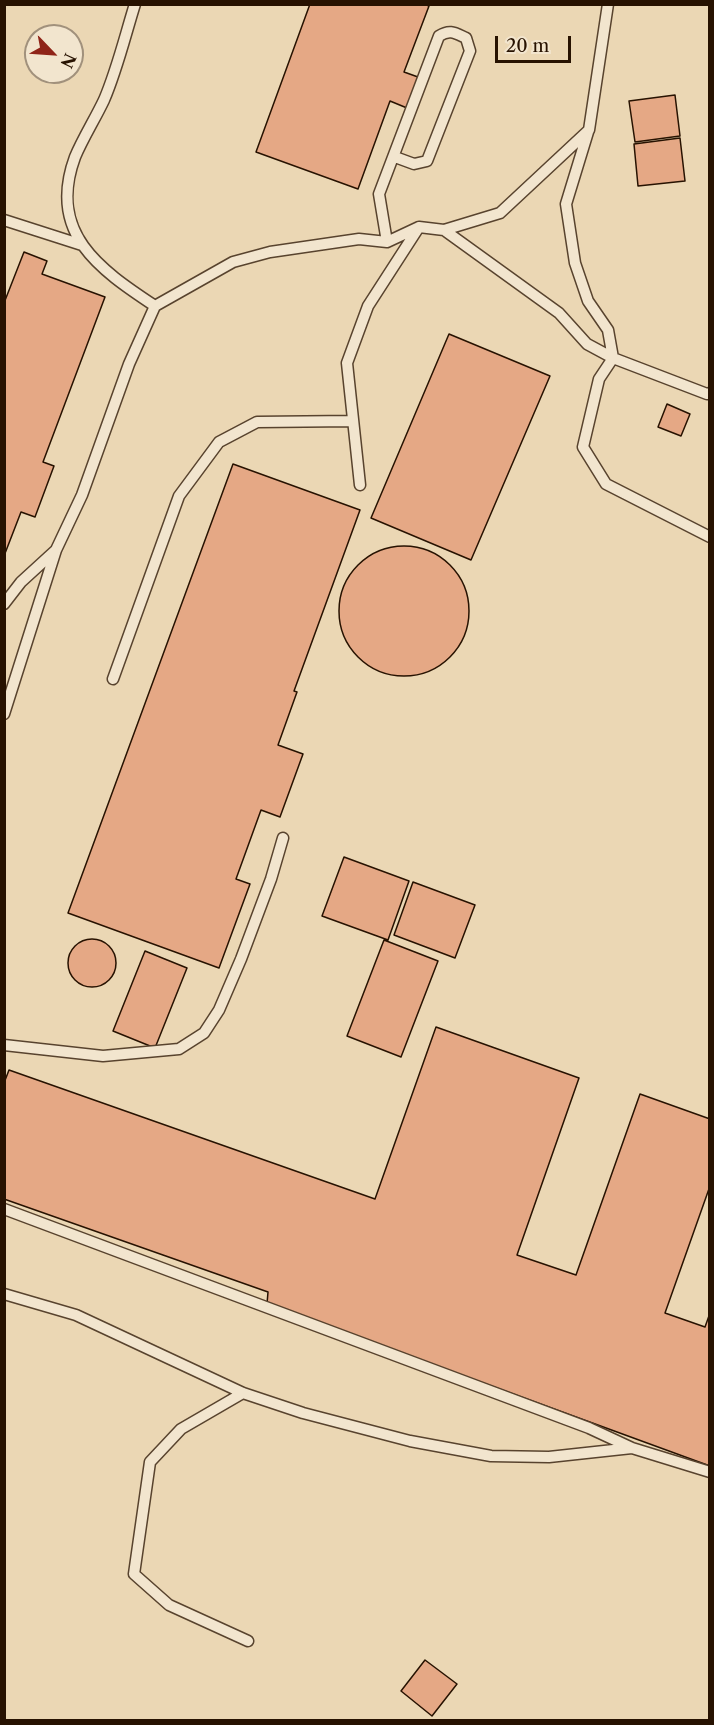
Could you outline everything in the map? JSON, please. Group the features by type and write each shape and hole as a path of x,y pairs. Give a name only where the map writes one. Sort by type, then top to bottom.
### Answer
{"lane":[{"path":"135,4 105,98 75,157 69,181 69,219 82,245 115,279 155,306"},
{"path":"608,4 589,130 566,204 575,263 588,301 608,330 613,358 600,379 584,447 606,484 710,537"},
{"path":"387,242 380,194 439,36 452,31 466,38 470,51 427,161 414,164 395,157"},
{"path":"4,714 56,550 82,495 129,364 155,306 233,262 270,252 359,238 387,242 419,227 444,230 500,213 589,130"},
{"path":"4,220 82,245"},
{"path":"360,486 346,363 368,306 419,227"},
{"path":"444,230 559,313 587,344 613,358 707,394 710,393"},
{"path":"113,679 179,496 219,442 257,422 353,421"},
{"path":"4,604 21,582 56,550"},
{"path":"4,1045 103,1056 179,1049 204,1033 219,1010 241,959 271,879 283,838"},
{"path":"4,1209 589,1428 632,1448 710,1472"},
{"path":"4,1294 76,1315 243,1393 303,1413 410,1442 491,1456 549,1457 632,1448"},
{"path":"243,1393 181,1428 150,1462 134,1574 169,1605 248,1641"}],"building":[{"path":"310,4 424,4 429,6 404,72 418,77 407,108 390,101 358,189 256,152"},
{"path":"675,95 680,136 635,142 629,101"},
{"path":"680,138 685,181 638,186 634,144"},
{"path":"24,252 47,261 42,274 105,297 43,462 54,466 35,517 21,512 4,556 4,303"},
{"path":"449,334 550,376 471,560 371,518"},
{"path":"667,404 690,414 681,436 658,427"},
{"path":"233,464 360,510 294,691 297,692 278,745 303,754 280,817 261,810 236,879 250,884 219,968 68,913"},
{"path":"404,546 429,550 450,565 465,586 469,611 465,636 450,657 429,672 404,676 379,672 358,657 343,636 339,611 343,586 358,565 379,550"},
{"path":"344,857 409,881 388,940 322,916"},
{"path":"413,882 475,905 455,958 394,935"},
{"path":"92,939 109,946 116,963 109,980 92,987 75,980 68,963 75,946"},
{"path":"384,940 438,961 401,1057 347,1036"},
{"path":"145,951 187,968 155,1048 113,1031"},
{"path":"436,1027 579,1078 517,1255 576,1275 640,1094 710,1119 710,1186 665,1313 705,1327 710,1313 710,1466 267,1304 268,1292 4,1199 4,1083 9,1070 375,1199"},
{"path":"425,1660 457,1684 432,1716 401,1691"}]}
